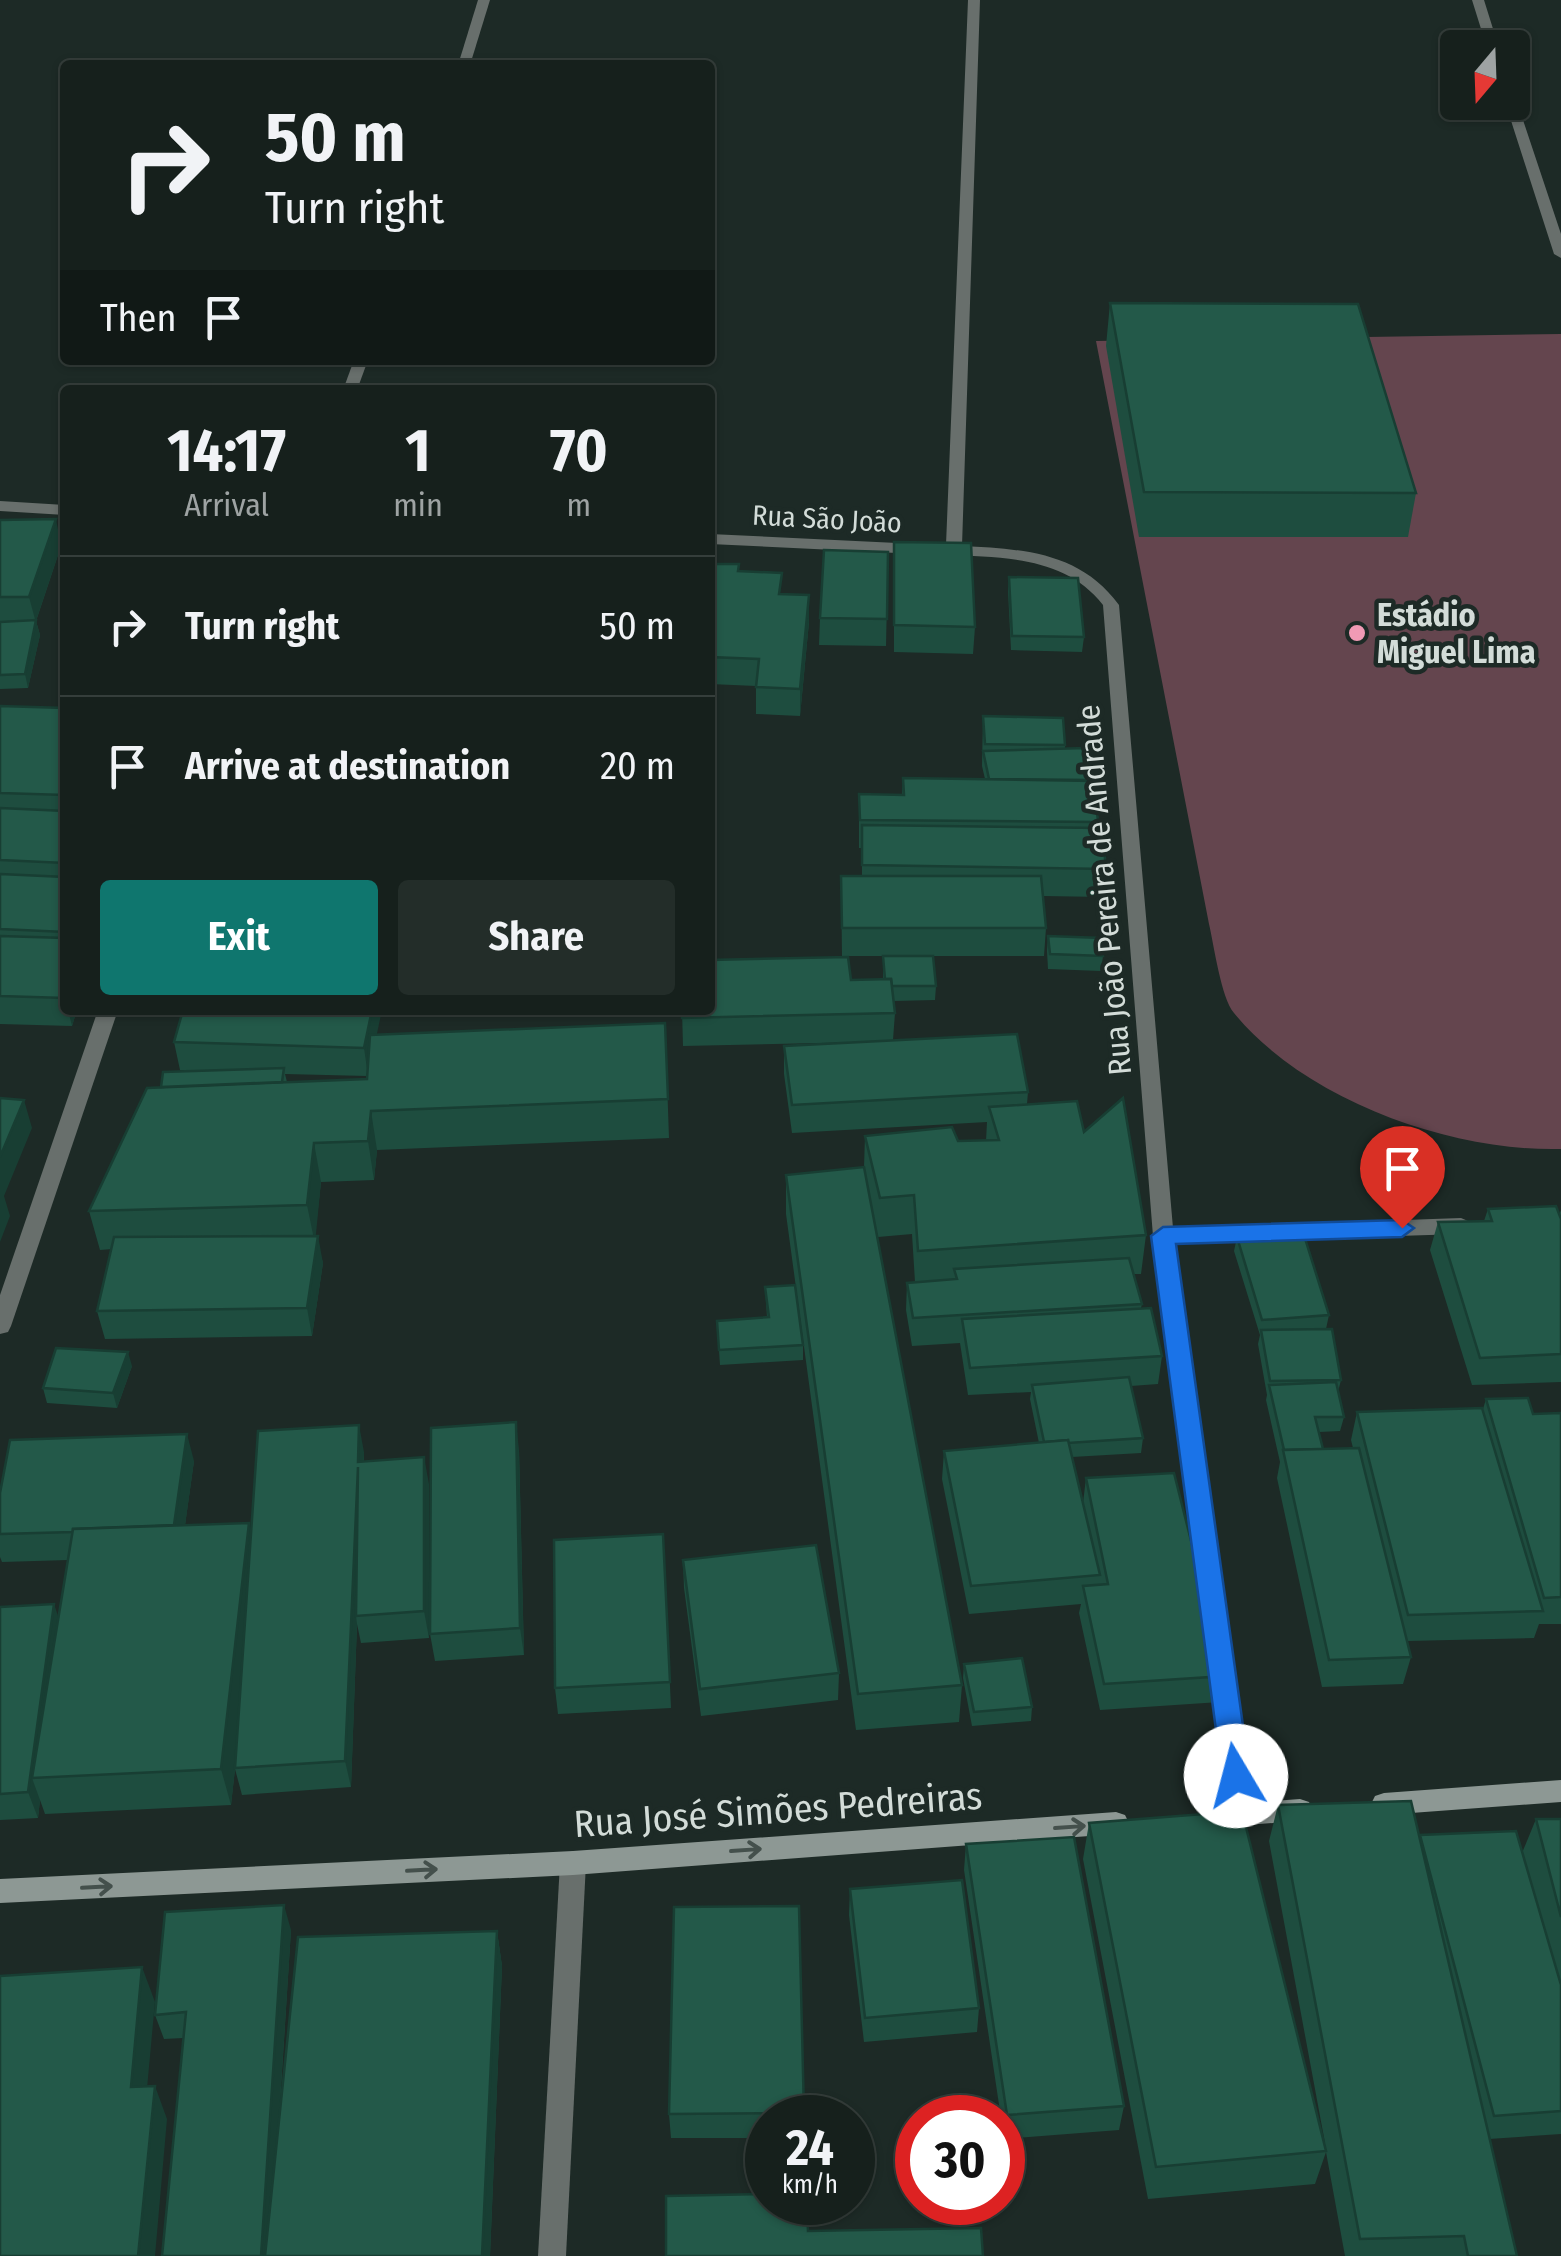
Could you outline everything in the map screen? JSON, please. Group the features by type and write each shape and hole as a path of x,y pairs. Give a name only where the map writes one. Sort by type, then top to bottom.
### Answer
{"main road":[{"path":"1354,1806 1561,1791"},
{"path":"1202,1817 1317,1809"},
{"name":"Rua José Simões Pedreiras","path":"0,1892 573,1862 1143,1821"}],"street":[{"path":"466,60 484,0"},
{"path":"954,550 974,0"},
{"path":"1478,0 1488,30"},
{"path":"1518,120 1561,254"},
{"path":"0,506 60,510"},
{"name":"Rua São João","path":"715,539 954,550 1022,557 1061,566"},
{"name":"Rua João Pereira de Andrade","path":"1061,566 1100,586 1111,606 1163,1236 1242,1814"},
{"path":"0,1326 106,1015"},
{"path":"1163,1236 1482,1226"},
{"path":"552,2256 573,1862"}],"shaded area":[{"name":"Estádio Miguel Lima","path":"1561,334 1561,1149 1518,1148 1428,1130 1340,1095 1264,1044 1229,1006 1216,957 1096,341"}],"building":[{"path":"1110,303 1358,304 1416,493 1144,492"},
{"path":"56,519 29,597 0,597 0,520"},
{"path":"894,542 971,543 975,627 894,625"},
{"path":"824,550 888,552 887,619 820,618"},
{"path":"715,564 739,564 738,571 782,573 779,594 809,595 800,689 756,687 759,659 715,657"},
{"path":"1009,577 1078,578 1084,637 1012,636"},
{"path":"36,620 25,674 0,675 0,622"},
{"path":"0,706 60,708 60,795 0,793"},
{"path":"983,716 1063,718 1065,745 985,744"},
{"path":"1085,748 1092,780 989,779 983,751"},
{"path":"903,778 1094,781 1098,822 860,820 859,794 904,795"},
{"path":"0,808 60,811 60,863 0,860"},
{"path":"862,825 1102,828 1106,869 862,865"},
{"path":"0,874 60,877 60,932 0,929"},
{"path":"841,876 1041,876 1046,928 842,928"},
{"path":"0,936 60,938 60,998 0,996"},
{"path":"1048,936 1102,938 1103,956 1050,954"},
{"path":"883,956 933,956 936,986 892,986 891,979 885,979"},
{"path":"848,957 851,980 891,979 895,1013 682,1018 715,1015 715,960"},
{"path":"182,1015 371,1015 364,1048 174,1042"},
{"path":"665,1023 668,1099 371,1111 368,1141 314,1143 307,1205 89,1211 147,1088 367,1079 370,1035"},
{"path":"1017,1034 1028,1092 792,1105 784,1046"},
{"path":"284,1068 282,1082 161,1087 163,1072"},
{"path":"0,1098 24,1100 0,1157"},
{"path":"1123,1098 1146,1235 918,1251 914,1195 880,1198 865,1136 952,1127 958,1141 999,1140 989,1107 1077,1101 1084,1132"},
{"path":"864,1167 962,1685 858,1694 786,1175"},
{"path":"1556,1206 1561,1219 1561,1354 1480,1358 1438,1222 1492,1221 1488,1209"},
{"path":"1303,1232 1329,1315 1262,1320 1237,1237"},
{"path":"318,1236 307,1308 97,1311 114,1237"},
{"path":"1129,1258 1142,1304 913,1318 907,1283 957,1279 954,1269"},
{"path":"795,1285 803,1345 719,1350 717,1321 769,1317 765,1287"},
{"path":"1151,1308 1162,1356 970,1368 962,1319"},
{"path":"1332,1329 1341,1380 1270,1381 1261,1330"},
{"path":"56,1348 128,1352 113,1393 43,1388"},
{"path":"1129,1377 1143,1438 1044,1442 1032,1385"},
{"path":"1336,1382 1344,1417 1315,1417 1323,1449 1284,1450 1269,1385"},
{"path":"1528,1398 1533,1414 1561,1413 1561,1597 1544,1598 1486,1399"},
{"path":"1482,1408 1543,1611 1408,1615 1357,1412"},
{"path":"516,1422 520,1628 430,1634 431,1428"},
{"path":"359,1425 358,1462 424,1457 424,1611 356,1616 358,1467 345,1761 235,1768 258,1431"},
{"path":"187,1434 174,1525 0,1534 0,1493 10,1440"},
{"path":"1068,1440 1100,1575 971,1586 944,1451"},
{"path":"1359,1448 1411,1657 1329,1660 1283,1450"},
{"path":"1174,1473 1225,1676 1104,1684 1083,1586 1108,1584 1086,1478"},
{"path":"249,1523 221,1769 32,1778 73,1529"},
{"path":"663,1534 670,1682 555,1688 554,1540"},
{"path":"816,1545 839,1673 700,1689 683,1560"},
{"path":"54,1604 28,1792 0,1794 0,1607"},
{"path":"1022,1658 1032,1707 974,1712 964,1664"},
{"path":"1411,1801 1517,2256 1468,2256 1464,2236 1360,2239 1278,1805"},
{"path":"1242,1811 1326,2151 1156,2167 1089,1823"},
{"path":"1536,1819 1561,1819 1561,1917"},
{"path":"1516,1831 1561,1985 1561,2111 1494,2116 1420,1835"},
{"path":"1074,1837 1124,2106 1025,2114 1025,2095 1004,2095 966,1844"},
{"path":"962,1880 979,2008 865,2018 850,1889"},
{"path":"284,1905 261,2256 162,2256 186,2012 155,2015 165,1912"},
{"path":"799,1906 804,2095 745,2095 745,2113 669,2114 674,1907"},
{"path":"497,1931 482,2256 265,2256 298,1937"},
{"path":"142,1967 131,2087 155,2086 138,2256 0,2256 0,1976"},
{"path":"745,2194 745,2225 808,2225 808,2231 981,2228 983,2256 666,2256 666,2196"}],"place":[{"name":"Estádio Miguel Lima","path":"1357,633"}],"route":[{"path":"1236,1776 1163,1236 1402,1228"}]}
